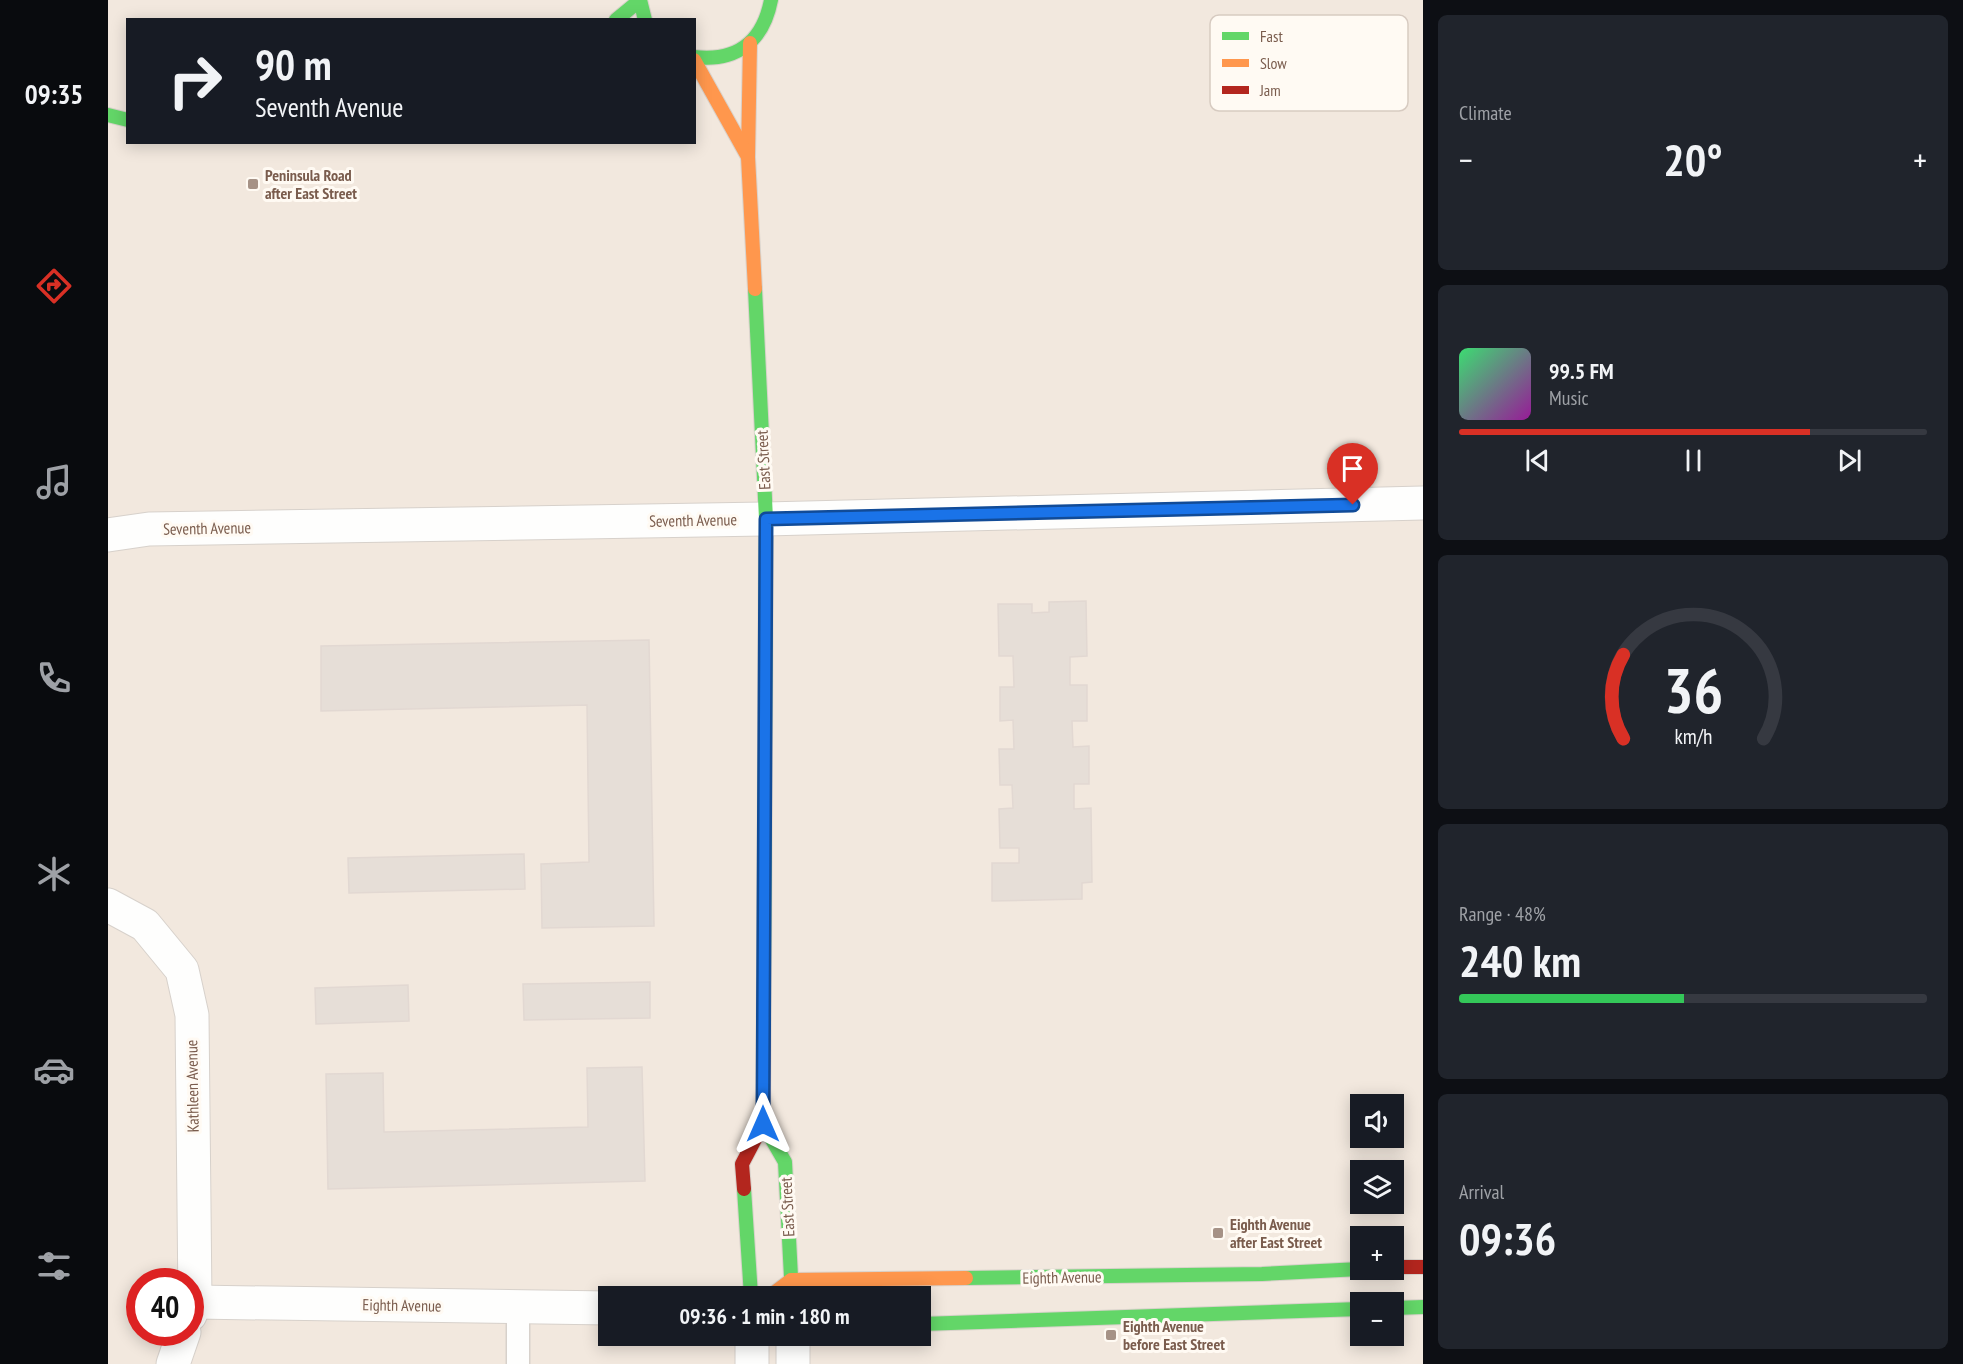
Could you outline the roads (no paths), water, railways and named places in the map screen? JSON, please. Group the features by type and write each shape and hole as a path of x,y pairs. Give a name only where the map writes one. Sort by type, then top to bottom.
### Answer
{"street":[{"path":"618,18 640,0 644,18"},
{"path":"696,59 711,61 731,56 750,43 764,24 772,1"},
{"name":"East Street","path":"750,43 748,157 766,519 763,1124 742,1164 750,1286"},
{"name":"East Street","path":"696,63 748,157"},
{"path":"108,115 126,120"},
{"name":"Seventh Avenue","path":"108,535 149,529 766,519 1423,503"},
{"name":"Kathleen Avenue","path":"108,905 146,924 182,970 192,1015 190,1268"},
{"name":"East Street","path":"763,1124 785,1162 791,1286"},
{"path":"1404,1268 1423,1267"},
{"name":"Eighth Avenue","path":"791,1280 1262,1274 1350,1270"},
{"path":"783,1286 791,1280"},
{"name":"Eighth Avenue","path":"204,1316 518,1306 598,1308"},
{"path":"1404,1308 1423,1307"},
{"path":"931,1324 1350,1309"},
{"name":"Kathleen Avenue","path":"173,1364 179,1346"},
{"path":"752,1346 752,1364"},
{"path":"793,1346 793,1364"}],"lane":[{"path":"518,1306 519,1364"}],"place":[{"name":"Peninsula Road after East Street","path":"253,184"},
{"name":"Eighth Avenue after East Street","path":"1218,1233"},
{"name":"Eighth Avenue before East Street","path":"1111,1335"}]}
